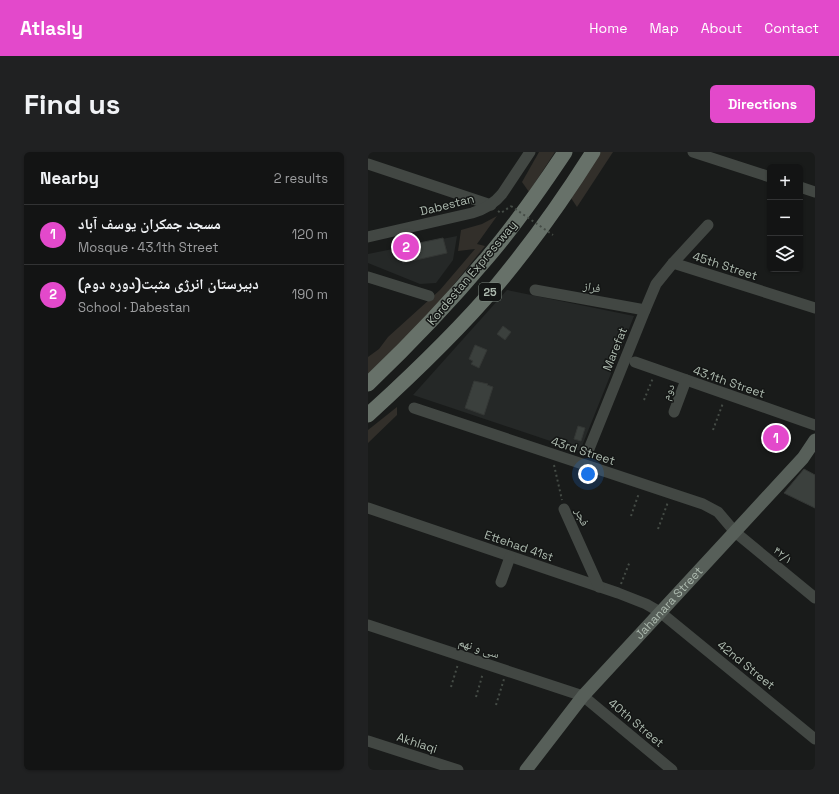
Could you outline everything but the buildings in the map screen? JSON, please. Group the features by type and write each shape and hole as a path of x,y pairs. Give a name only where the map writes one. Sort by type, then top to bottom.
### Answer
{"highway":[{"name":"Kordestan Expressway","path":"368,384 412,341 488,258 565,152"},
{"name":"Kordestan Expressway","path":"368,415 401,385 447,339 496,285 545,222 593,152"}],"main road":[{"name":"Jahanara Street","path":"526,770 583,696 735,532 802,458 815,440"}],"street":[{"name":"Dabestan","path":"368,237 472,213 491,205 509,185 530,152"},
{"path":"693,152 767,177"},
{"path":"368,164 491,205"},
{"path":"803,188 815,192"},
{"name":"Marefat","path":"589,449 656,284 673,262 708,225"},
{"name":"45th Street","path":"673,262 815,308"},
{"path":"368,276 429,296"},
{"name":"فراز","path":"535,290 645,310"},
{"name":"43.1th Street","path":"635,362 815,425"},
{"name":"دوم","path":"674,412 686,380"},
{"name":"43rd Street","path":"414,408 703,504 718,512 735,532"},
{"name":"Ettehad 41st","path":"368,508 618,593 646,604 660,612"},
{"name":"فجر","path":"564,509 599,587"},
{"name":"۴۲/۱","path":"735,532 815,598"},
{"path":"501,582 510,557"},
{"name":"42nd Street","path":"660,612 815,739"},
{"name":"سی و نهم","path":"368,625 583,696"},
{"name":"40th Street","path":"583,696 672,770"},
{"name":"Akhlaqi","path":"368,741 458,770"}],"path":[{"path":"501,213 511,206 553,235"},
{"path":"644,400 656,370"},
{"path":"713,430 726,394"},
{"name":"فجر","path":"551,454 564,509"},
{"path":"631,516 642,484"},
{"path":"658,529 672,494"},
{"path":"618,593 630,561"},
{"path":"451,687 461,656"},
{"path":"476,697 486,664"},
{"path":"496,705 507,671"}],"shaded area":[{"path":"539,152 555,152 529,192 522,182"},
{"path":"601,152 613,152 577,207 571,198"},
{"path":"497,216 477,244 485,246 433,310 368,374 368,357 379,349 388,337 440,290 475,249 458,251 461,230 482,224"},
{"path":"457,236 453,260 436,283 420,284 368,263 368,254"},
{"path":"507,290 634,316 580,451 413,395"},
{"path":"397,407 397,415 368,443 368,430"}],"place":[{"name":"دبیرستان انرژی مثبت(دوره دوم)","path":"406,247"},
{"name":"مسجد جمکران یوسف آباد","path":"776,438"}]}
